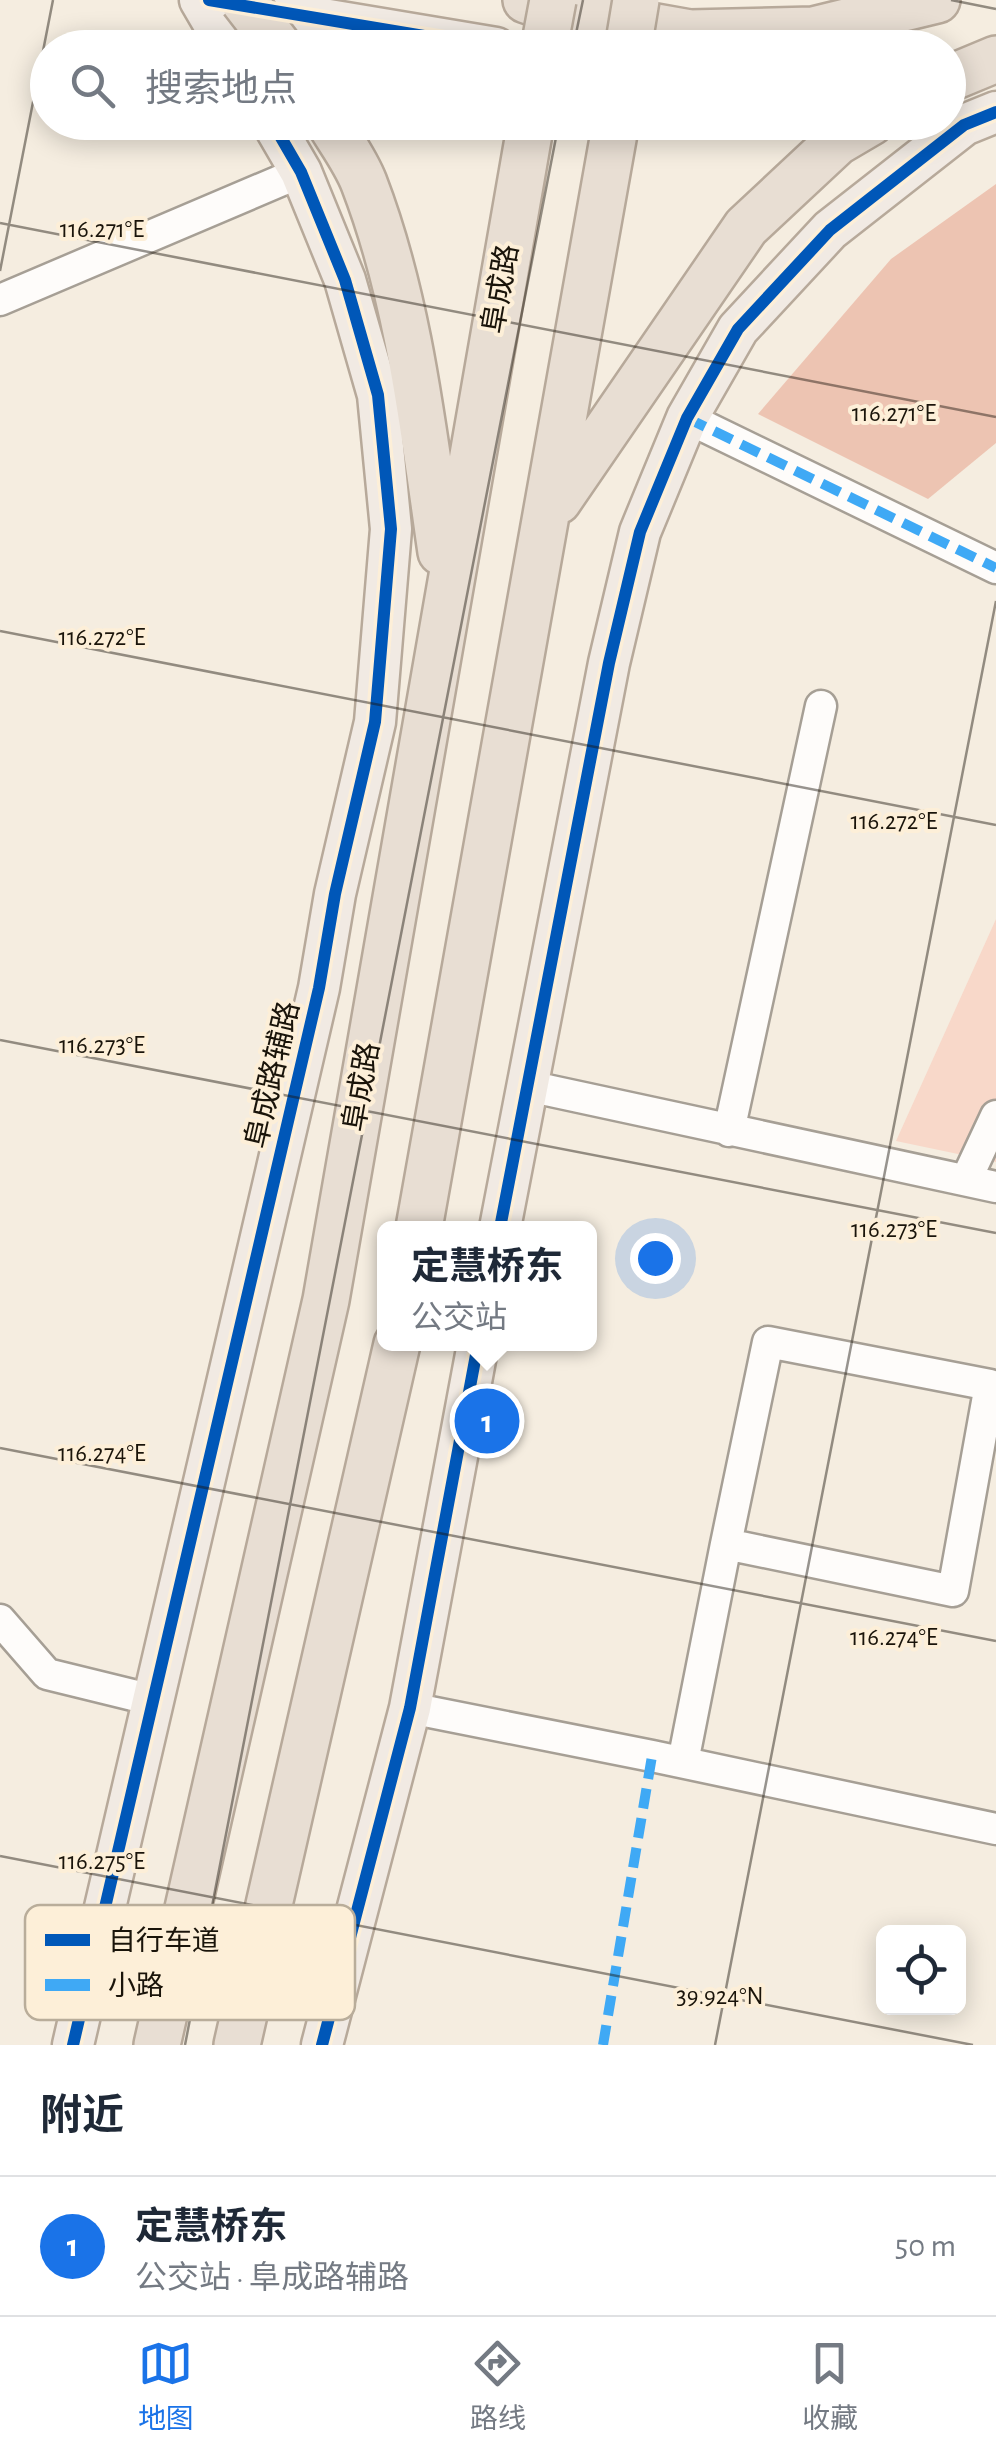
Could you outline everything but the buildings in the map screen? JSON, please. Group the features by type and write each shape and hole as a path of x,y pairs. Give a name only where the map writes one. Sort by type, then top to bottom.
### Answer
{"highway":[{"path":"242,0 266,30"},
{"path":"526,0 549,8 678,30"},
{"path":"547,30 553,0"},
{"path":"631,30 636,0"},
{"path":"813,30 937,0"},
{"path":"966,72 996,59"},
{"path":"340,140 363,180 394,281 420,405 446,594"},
{"name":"阜成路","path":"188,1905 326,1300 528,140"},
{"path":"420,1221 613,140"},
{"path":"548,515 746,227 840,140"},
{"path":"269,1905 395,1351"},
{"name":"阜成路","path":"156,2045 162,2020"},
{"path":"237,2045 243,2020"}],"main road":[{"path":"200,0 218,30"},
{"path":"209,0 388,30"},
{"name":"阜成路辅路","path":"105,1905 318,988 335,894 375,722 391,530 378,395 345,280 301,172 282,140"},
{"path":"501,1221 614,644 640,532 686,418 738,329 830,230 945,140"},
{"path":"355,1919 410,1708 477,1351"},
{"name":"阜成路辅路","path":"73,2045 79,2020"},
{"path":"322,2045 329,2020"}],"street":[{"path":"0,300 301,172"},
{"path":"686,418 996,568"},
{"path":"728,1131 821,706"},
{"path":"528,1086 981,1183 996,1116"},
{"path":"683,1762 726,1544 768,1342 990,1385 953,1591 726,1544"},
{"path":"0,1620 47,1674 153,1700"},
{"path":"410,1708 996,1829"}],"shaded area":[{"path":"996,184 996,443 928,499 758,414 891,259"},
{"path":"996,919 996,1162 896,1141"}],"marked path":[{"path":"687,418 996,568"},
{"path":"603,2045 652,1756"}],"cycle path":[{"path":"209,0 388,30"},
{"path":"966,124 996,112"},
{"path":"106,1905 319,988 335,894 375,722 391,529 378,395 345,280 301,172 282,140"},
{"path":"501,1221 609,663 640,532 687,418 738,329 830,230 945,140"},
{"path":"355,1919 410,1708 477,1351"},
{"path":"73,2045 79,2020"},
{"path":"322,2045 329,2020"}],"place":[{"name":"定慧桥东","path":"487,1421"}]}
